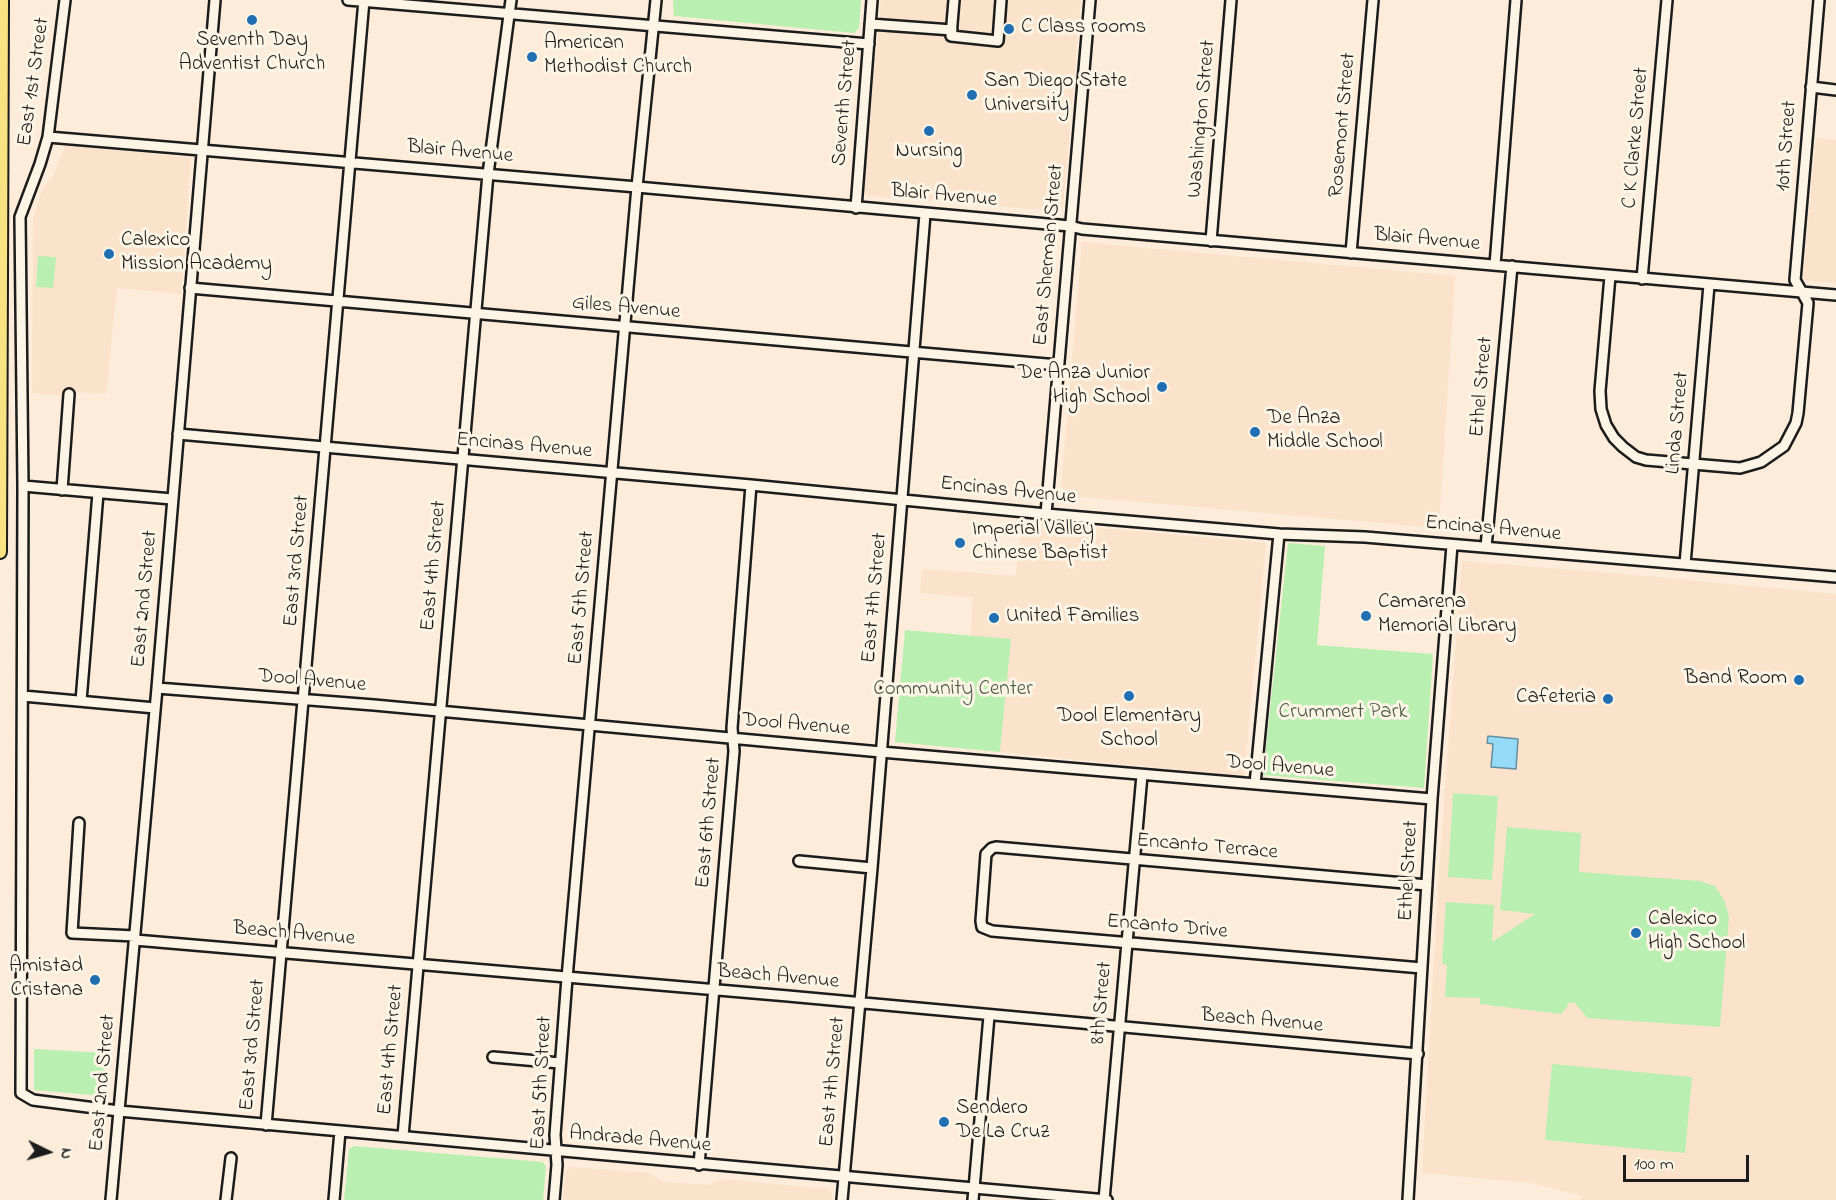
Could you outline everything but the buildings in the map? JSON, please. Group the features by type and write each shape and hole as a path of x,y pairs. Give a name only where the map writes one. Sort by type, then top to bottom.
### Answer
{"main road":[{"path":"0,552 2,0"}],"street":[{"name":"East 1st Street","path":"27,1098 21,1093 23,486 20,217 48,136 65,0"},
{"name":"East 2nd Street","path":"111,1200 215,0"},
{"path":"348,0 869,44"},
{"name":"East 4th Street","path":"403,1136 474,313 488,174 511,0"},
{"name":"East 5th Street","path":"554,1200 557,1165 555,1135 567,978 637,187 656,0"},
{"name":"Seventh Street","path":"855,208 872,0"},
{"path":"954,0 951,36 998,41 1001,0"},
{"name":"East Sherman Street","path":"1046,514 1090,0"},
{"name":"Washington Street","path":"1210,241 1231,0"},
{"name":"Rosemont Street","path":"1351,253 1374,0"},
{"path":"1495,265 1516,0"},
{"name":"C K Clarke Street","path":"1642,279 1668,0"},
{"name":"10th Street","path":"1610,276 1600,391 1601,408 1606,425 1614,438 1636,457 1646,460 1740,468 1761,462 1784,446 1796,423 1798,413 1808,303 1796,280 1819,0"},
{"name":"East 3rd Street","path":"266,1125 364,1"},
{"path":"870,24 952,30"},
{"path":"1811,87 1836,90"},
{"name":"Blair Avenue","path":"48,136 1836,296"},
{"name":"East 7th Street","path":"842,1200 872,868 925,214"},
{"name":"Ethel Street","path":"1486,548 1512,266"},
{"name":"Linda Street","path":"1685,564 1709,285"},
{"name":"Giles Avenue","path":"190,288 1058,365"},
{"path":"62,490 69,394"},
{"name":"Encinas Avenue","path":"178,434 751,485 1046,514 1279,534 1365,537 1836,577"},
{"name":"East 6th Street","path":"699,1165 734,751 732,728 751,485"},
{"path":"23,486 172,499"},
{"path":"81,701 98,493"},
{"path":"1255,784 1279,534"},
{"name":"Ethel Street","path":"1408,1200 1432,799 1452,545"},
{"name":"Dool Avenue","path":"157,688 1432,799"},
{"path":"23,696 155,708"},
{"name":"8th Street","path":"1105,1200 1142,775"},
{"name":"Beach Avenue","path":"79,824 72,933 1418,1054"},
{"name":"Encanto Terrace","path":"986,854 996,847 1427,885"},
{"name":"Encanto Drive","path":"986,854 981,921 982,927 992,931 1422,968"},
{"path":"799,861 872,868"},
{"path":"973,1200 989,1016"},
{"path":"494,1057 560,1063"},
{"name":"Andrade Avenue","path":"27,1098 119,1111 266,1125 1105,1200"},
{"path":"334,1200 340,1131"},
{"path":"226,1200 231,1158"}],"shaded area":[{"name":"San Diego State University","path":"881,0 1081,0 1063,206 1060,210 868,196 865,193 863,190"},
{"path":"1816,138 1836,140 1836,283 1807,281 1803,277"},
{"name":"Calexico Mission Academy","path":"65,146 191,157 181,294 117,288 106,394 64,391 63,396 32,393 33,219 42,190 53,176"},
{"name":"De Anza Middle School","path":"1082,242 1455,276 1439,528 1071,496 1061,487"},
{"name":"Dool Elementary School","path":"1022,521 1266,543 1244,776 1000,752 1010,642 970,638 973,597 920,593 922,569 1016,576"},
{"name":"Calexico High School","path":"1462,561 1836,594 1836,1200 1581,1200 1581,1196 1532,1183 1422,1173 1439,870"},
{"path":"570,1167 649,1173 664,1182 708,1185 721,1179 829,1189 832,1193 831,1200 563,1200 566,1172"}],"green space":[{"path":"673,0 861,0 859,28 854,33 674,16"},
{"path":"38,256 56,257 53,288 36,287"},
{"name":"Crummert Park","path":"1288,543 1325,546 1317,645 1433,654 1424,788 1263,775"},
{"name":"Community Center","path":"905,630 1011,639 1000,752 895,742"},
{"path":"1453,793 1498,796 1492,880 1448,877"},
{"path":"1507,827 1581,833 1579,872 1700,881 1715,886 1724,900 1729,916 1720,1027 1587,1018 1575,1003 1568,1003 1561,1014 1480,1004 1480,998 1445,997 1447,965 1442,964 1446,902 1494,905 1492,942 1535,914 1500,910"},
{"path":"34,1049 106,1053 102,1096 34,1090"},
{"path":"1552,1064 1692,1077 1685,1153 1545,1140"},
{"path":"354,1146 543,1162 546,1167 543,1200 344,1200 349,1149"}],"water":[{"path":"1488,736 1518,739 1516,769 1491,767 1493,744 1487,743"}],"place":[{"name":"Seventh Day Adventist Church","path":"252,20"},
{"name":"C Class rooms","path":"1009,29"},
{"name":"American Methodist Church","path":"532,57"},
{"name":"San Diego State University","path":"972,95"},
{"name":"Nursing","path":"929,131"},
{"name":"Calexico Mission Academy","path":"109,254"},
{"name":"De Anza Junior High School","path":"1162,387"},
{"name":"De Anza Middle School","path":"1255,432"},
{"name":"Imperial Valley Chinese Baptist","path":"960,543"},
{"name":"Camarena Memorial Library","path":"1366,616"},
{"name":"United Families","path":"994,618"},
{"name":"Band Room","path":"1799,680"},
{"name":"Dool Elementary School","path":"1129,696"},
{"name":"Cafeteria","path":"1608,699"},
{"name":"Calexico High School","path":"1636,933"},
{"name":"Amistad Cristana","path":"95,980"},
{"name":"Sendero De La Cruz","path":"944,1122"}]}
